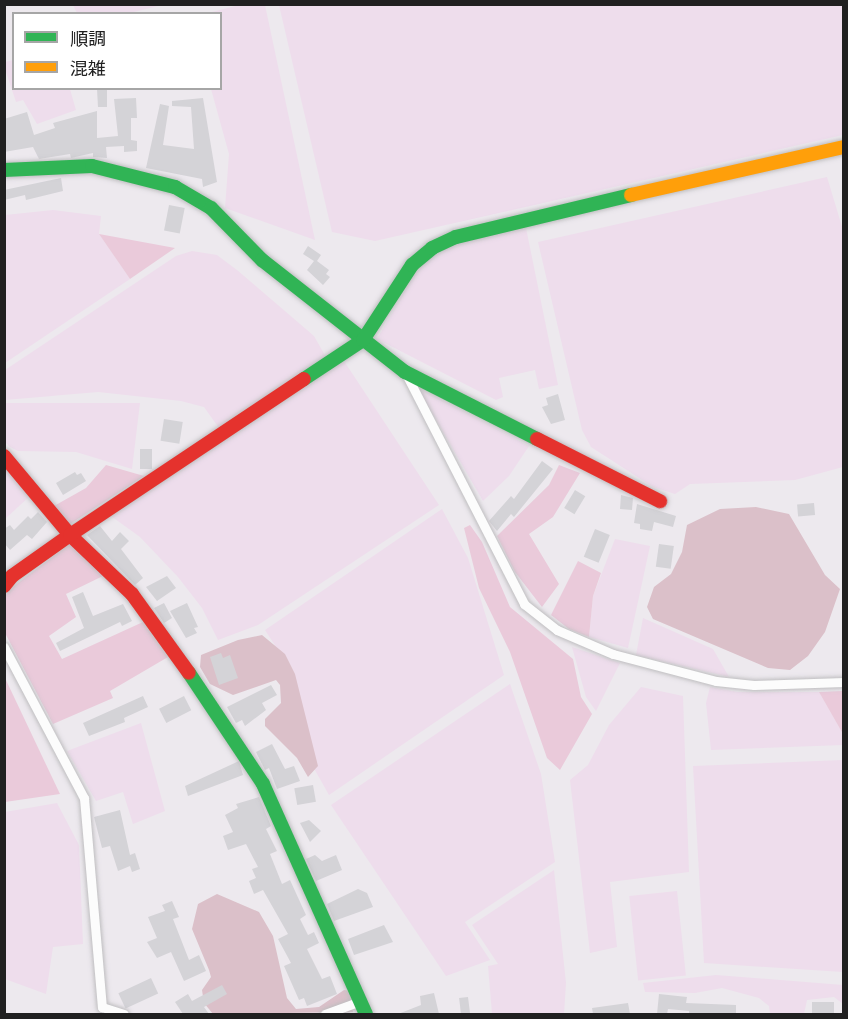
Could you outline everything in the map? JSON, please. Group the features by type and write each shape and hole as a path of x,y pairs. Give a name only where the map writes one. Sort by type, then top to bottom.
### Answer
{"street":[{"path":"4,586 12,576 70,536 363,340 412,265 432,248 456,237 843,147"},
{"path":"4,170 92,166 175,186 211,208 262,260 405,372 660,501"},
{"path":"405,372 524,604 557,630 613,654 716,681 754,685 843,682"},
{"path":"4,456 70,536 132,594 251,764 366,1014"},
{"path":"4,647 84,798 102,1007 124,1014"},
{"path":"325,1014 360,1001"}],"shaded area":[{"path":"73,4 162,5 134,12 77,12"},
{"path":"243,4 265,5 315,240 225,208 229,154 211,90 222,90 222,12 212,12"},
{"path":"279,5 843,5 843,135 375,241 332,232"},
{"path":"12,60 12,90 5,69 5,62"},
{"path":"12,90 70,90 76,110 37,124 23,100 16,102"},
{"path":"827,177 843,230 843,467 795,480 690,484 675,494 653,487 591,447 582,430 538,242"},
{"path":"53,210 101,216 99,234 130,279 5,363 5,215"},
{"path":"526,228 558,385 539,389 535,370 499,378 503,397 496,400 377,339 419,266 430,255 464,240"},
{"path":"99,234 175,248 130,279"},
{"path":"192,251 217,255 237,270 314,336 326,357 219,428 204,407 181,401 98,392 5,400 5,370 176,256"},
{"path":"344,361 439,505 258,625 218,640 202,608 178,577 140,537 111,516"},
{"path":"417,387 529,446 509,476 483,501"},
{"path":"5,403 140,403 132,469 76,452 18,451 10,447 5,442"},
{"path":"106,465 144,476 67,526 54,506 86,488"},
{"path":"559,465 580,473 553,517 529,534 559,584 542,607 515,572 497,536 549,485"},
{"path":"5,469 30,496 5,519"},
{"path":"756,507 789,514 825,575 840,589 825,632 808,656 790,670 768,668 653,619 647,607 654,587 671,574 682,552 687,525 720,509"},
{"path":"442,509 468,558 504,675 329,795 307,756 276,647 265,630"},
{"path":"470,525 482,542 510,607 573,659 581,697 592,714 560,770 547,758 510,652 479,588 464,528"},
{"path":"615,539 650,546 628,648 589,637 593,596"},
{"path":"72,542 105,575 66,594 76,617 49,636 62,659 143,622 168,657 110,691 113,698 53,724 5,633 4,598 9,590"},
{"path":"578,561 601,573 593,596 589,637 569,629 551,615"},
{"path":"643,618 713,649 729,677 636,655"},
{"path":"262,635 285,654 295,674 318,766 308,777 297,758 265,726 265,719 281,703 280,685 276,680 233,695 210,684 200,667 201,655 238,640"},
{"path":"572,647 620,663 596,711 586,697"},
{"path":"5,678 60,794 5,802"},
{"path":"510,684 541,774 555,862 465,922 490,960 446,976 331,805"},
{"path":"641,687 683,696 689,872 610,882 617,947 590,953 570,780 588,765 609,725"},
{"path":"710,687 738,692 819,692 843,734 843,745 711,750 706,703"},
{"path":"844,691 843,734 819,692"},
{"path":"141,723 165,811 133,824 123,792 96,801 67,751"},
{"path":"843,760 843,972 704,963 693,766"},
{"path":"57,803 79,845 83,944 53,947 46,994 5,979 5,812"},
{"path":"554,870 566,983 564,1014 492,1014 488,966 498,964 472,925"},
{"path":"677,891 686,976 638,981 629,896"},
{"path":"217,894 259,912 273,936 287,998 296,1009 319,1007 344,990 350,991 353,1012 213,1014 204,1003 202,990 211,977 192,929 198,904"},
{"path":"716,975 843,985 843,1004 834,997 807,1000 804,1014 770,1014 769,1006 759,998 722,988 695,993 645,992 643,983"}],"building":[{"path":"97,90 107,90 107,107 98,107"},
{"path":"136,98 137,118 131,118 131,140 137,141 137,151 124,152 124,146 106,147 107,158 93,157 93,153 71,158 70,154 39,159 33,147 4,152 4,119 27,112 34,135 55,128 53,123 97,111 97,138 118,136 114,99"},
{"path":"203,98 217,182 203,187 202,179 146,168 160,104 169,106 163,145 194,149 191,107 172,106 172,101"},
{"path":"61,178 63,191 26,200 25,195 4,200 4,190"},
{"path":"169,205 185,208 180,234 164,231"},
{"path":"308,246 321,255 317,261 329,270 326,274 330,277 323,285 307,270 314,261 303,254"},
{"path":"558,394 565,420 551,424 542,407 548,405 546,398"},
{"path":"164,419 183,422 179,444 161,441"},
{"path":"140,449 152,449 152,469 140,469"},
{"path":"542,461 553,469 514,517 511,514 497,531 489,521 511,496 514,499"},
{"path":"75,472 77,475 81,473 86,481 63,495 56,483"},
{"path":"575,490 585,496 574,514 564,508"},
{"path":"621,495 633,498 632,510 620,509"},
{"path":"814,503 815,515 798,516 797,504"},
{"path":"637,504 676,516 673,527 654,522 652,531 640,529 640,524 634,523"},
{"path":"38,512 47,522 32,539 27,535 10,550 4,543 4,529 10,525 14,530 28,516 31,519"},
{"path":"100,526 112,541 120,532 129,541 121,549 143,578 135,585 87,535"},
{"path":"595,529 610,535 599,563 584,557"},
{"path":"659,544 674,546 671,569 656,567"},
{"path":"167,576 176,588 157,601 146,587"},
{"path":"83,592 93,616 123,604 132,621 122,626 120,622 60,651 56,643 84,628 72,597"},
{"path":"164,603 172,618 164,623 154,608"},
{"path":"187,603 198,627 194,628 197,633 186,638 170,611"},
{"path":"221,653 223,658 230,655 238,678 219,685 210,657"},
{"path":"271,685 277,695 262,703 266,710 245,726 242,720 236,723 227,707"},
{"path":"143,696 148,707 124,718 125,722 89,736 83,723"},
{"path":"184,696 191,710 166,723 159,709"},
{"path":"272,744 285,769 294,766 300,781 277,789 269,768 265,770 256,752"},
{"path":"239,761 243,775 188,796 185,786"},
{"path":"313,785 316,802 297,805 294,788"},
{"path":"259,797 271,826 266,829 277,851 270,854 282,884 290,880 306,915 300,919 308,935 314,932 319,943 307,949 322,979 330,976 337,994 307,1006 304,998 299,1000 284,966 291,963 278,939 288,934 263,890 254,894 249,881 256,878 252,869 258,867 246,844 228,850 223,836 233,832 225,815 238,808 236,804"},
{"path":"120,810 130,855 135,853 140,869 132,872 130,866 118,871 110,846 102,848 94,817"},
{"path":"309,820 321,831 310,842 300,823"},
{"path":"315,855 322,861 336,855 342,870 316,881 306,859"},
{"path":"358,889 367,893 373,907 334,921 327,904"},
{"path":"172,901 179,917 173,919 189,960 199,955 206,971 184,981 171,952 157,958 147,942 157,938 148,917 165,911 162,905"},
{"path":"384,925 393,942 354,955 348,939"},
{"path":"151,978 158,993 126,1009 118,993"},
{"path":"222,985 227,994 204,1007 209,1014 183,1014 175,1002 188,994 192,1001"},
{"path":"434,993 439,1014 398,1014 421,1005 420,996"},
{"path":"659,994 687,997 686,1003 736,1005 736,1014 689,1014 689,1011 668,1009 667,1014 657,1014"},
{"path":"468,997 470,1014 461,1014 459,998"},
{"path":"812,1002 834,1002 834,1014 812,1014"},
{"path":"628,1003 630,1014 593,1014 592,1008"}],"traffic: fast":[{"path":"4,170 92,166 175,187 211,208 262,260 405,372 537,439"},
{"path":"304,379 363,340 412,265 432,248 456,237 631,195"},
{"path":"189,673 263,784 366,1014"}],"traffic: slow":[{"path":"631,195 844,147"}],"traffic: jam":[{"path":"4,586 12,576 70,535 304,379"},
{"path":"537,439 660,501"},
{"path":"4,456 70,535 132,594 189,673"}]}
